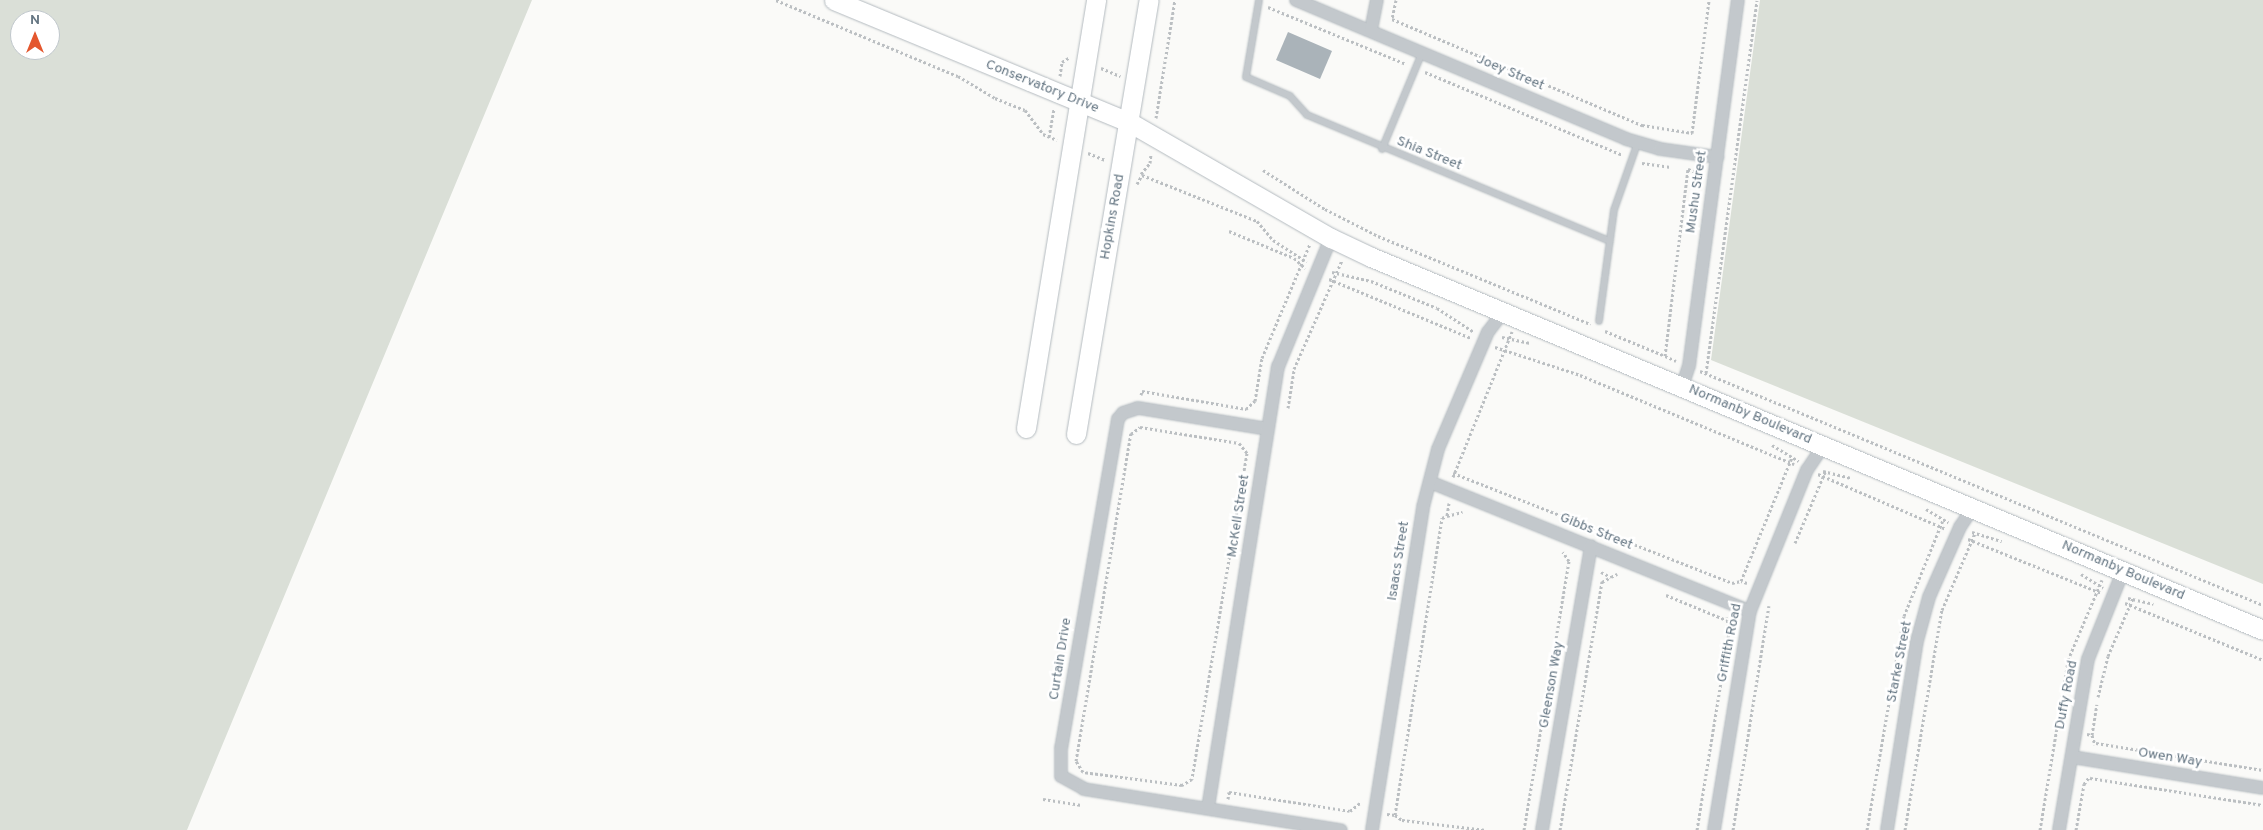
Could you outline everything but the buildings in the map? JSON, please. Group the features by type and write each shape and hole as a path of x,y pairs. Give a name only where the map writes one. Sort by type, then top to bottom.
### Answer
{"street":[{"name":"Conservatory Drive","path":"834,0 1129,122 1244,185"},
{"path":"1026,428 1096,0"},
{"name":"Hopkins Road","path":"1076,434 1149,0"},
{"name":"Joey Street","path":"1296,0 1638,142 1717,157"},
{"path":"1372,30 1377,0"},
{"name":"Mushu Street","path":"1682,387 1688,366 1738,0"},
{"name":"Normanby Boulevard","path":"1244,185 1331,238 1503,312 2263,630"},
{"name":"McKell Street","path":"1208,808 1278,367 1331,238"},
{"name":"Isaacs Street","path":"1372,830 1423,507 1438,450 1488,332 1503,312"},
{"path":"1138,408 1268,429"},
{"name":"Curtain Drive","path":"1138,408 1123,413 1113,436 1061,748 1061,776 1084,788 1341,830"},
{"name":"Griffith Road","path":"1714,830 1750,610 1808,468 1822,446"},
{"name":"Gibbs Street","path":"1430,482 1750,610"},
{"name":"Starke Street","path":"1887,830 1917,641 1929,597 1959,530 1973,508"},
{"name":"Gleenson Way","path":"1542,830 1591,546"},
{"name":"Duffy Road","path":"2059,830 2088,659 2123,571"},
{"name":"Owen Way","path":"2072,757 2263,788"}],"lane":[{"name":"Shia Street","path":"1259,0 1246,76 1290,96 1307,115 1382,149 1610,241"},
{"path":"1382,149 1422,51"},
{"path":"1598,321 1614,210 1638,142"}],"path":[{"path":"776,0 958,76 995,98 1025,110 1049,137"},
{"path":"1160,93 1175,0"},
{"path":"1396,0 1392,20 1642,125 1692,133 1709,0"},
{"path":"1706,373 1757,0"},
{"path":"1665,356 1688,169"},
{"path":"1263,170 1325,210 1378,236 2263,605"},
{"path":"1133,191 1142,174 1257,221 1273,240 1334,280 1471,338 1467,344"},
{"path":"1229,231 1294,258 1301,266 1347,278 1371,281 1437,308 1474,332 1488,332 1508,340 1540,344"},
{"path":"1140,427 1136,419 1142,391 1246,409 1255,401 1262,358 1301,266"},
{"path":"1287,415 1294,369 1334,280"},
{"path":"1447,516 1453,473 1504,351 1580,375 1808,468 1855,478"},
{"path":"1140,427 1239,443 1247,453 1192,779 1182,785 1083,772 1076,761 1131,434 1140,427"},
{"path":"1794,545 1825,471 1841,453 1843,430"},
{"path":"1766,441 1823,476 1959,530 2011,542"},
{"path":"1244,466 1262,470"},
{"path":"1453,473 1732,583 1741,581"},
{"path":"1905,830 1940,619 1975,534 1990,516 1993,493"},
{"path":"1922,507 1959,530 1972,541 2114,596 2263,660"},
{"path":"1395,815 1442,518 1459,511 1467,514"},
{"path":"1553,547 1562,551 1570,561 1588,565 1611,577"},
{"path":"1524,830 1570,561"},
{"path":"2078,572 2114,596 2157,605"},
{"path":"1560,830 1602,582 1615,573 1624,577"},
{"path":"2076,830 2084,784 2090,778 2096,744 2092,735 2108,656 2142,579"},
{"path":"1697,830 1729,632 1726,620 1732,583"},
{"path":"1658,591 1726,620"},
{"path":"1733,830 1770,598"},
{"path":"2057,729 2092,735"},
{"path":"2096,744 2263,770"},
{"path":"2090,778 2263,805"},
{"path":"1225,811 1229,792 1350,811 1360,806 1361,796"},
{"path":"1356,808 1395,815 1402,820 1486,830"}],"shaded area":[{"path":"0,0 532,0 187,830 0,830"},
{"path":"1760,0 2263,0 2263,584 1711,360"}]}
